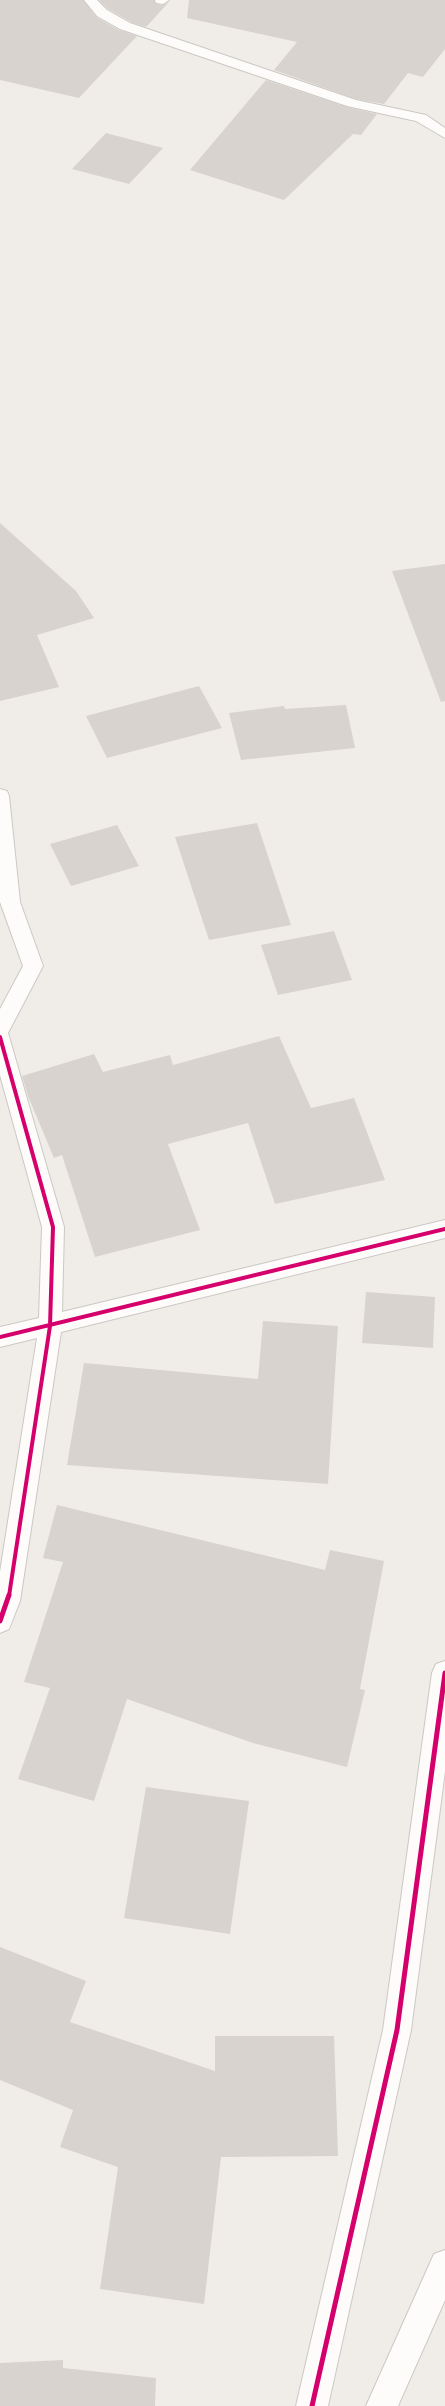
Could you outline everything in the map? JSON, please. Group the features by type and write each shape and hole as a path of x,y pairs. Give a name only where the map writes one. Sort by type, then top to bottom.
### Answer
{"street":[{"path":"90,0 102,13 125,26 352,103 421,118 445,134"},
{"path":"0,796 10,902 33,966 0,1029"},
{"path":"0,1037 53,1227 50,1326 8,1601 0,1621"},
{"path":"0,1337 445,1229"},
{"path":"312,2406 397,2030 445,1673"},
{"path":"382,2406 445,2265"}],"building":[{"path":"0,0 83,0 96,17 119,30 137,36 79,98 0,80"},
{"path":"99,0 154,0 156,4 163,5 169,2 146,27 131,22 108,9"},
{"path":"189,0 445,0 445,49 423,77 408,73 384,104 356,99 274,70 297,42 187,18"},
{"path":"266,80 347,107 377,114 361,135 353,134 284,200 190,170"},
{"path":"106,133 163,148 129,184 72,169"},
{"path":"0,523 76,591 94,618 37,635 59,687 0,701"},
{"path":"445,564 445,701 441,702 392,571"},
{"path":"199,686 222,728 107,758 86,716"},
{"path":"346,705 355,748 241,760 229,713 284,706 285,709"},
{"path":"257,823 291,925 209,940 175,837"},
{"path":"117,825 139,866 71,886 50,844"},
{"path":"334,931 352,980 278,995 261,945"},
{"path":"279,1036 311,1108 354,1098 385,1180 275,1204 248,1123 168,1144 200,1230 95,1257 62,1155 54,1158 28,1096 22,1076 94,1054 103,1072 170,1055 173,1065"},
{"path":"366,1292 435,1297 433,1348 362,1343"},
{"path":"263,1321 338,1326 328,1484 67,1465 84,1363 258,1379"},
{"path":"57,1505 325,1570 330,1550 384,1561 360,1689 365,1690 347,1767 253,1743 127,1699 94,1801 18,1779 50,1688 24,1682 63,1562 43,1558"},
{"path":"146,1787 249,1801 230,1934 124,1918"},
{"path":"0,1947 86,1981 70,2022 215,2071 215,2036 334,2036 338,2156 221,2157 204,2304 100,2289 118,2167 60,2147 73,2110 0,2080"},
{"path":"63,2360 63,2368 156,2378 155,2406 0,2406 0,2363"}],"cycle path":[{"path":"0,1037 53,1227 50,1326 8,1601 0,1621"},
{"path":"0,1337 445,1229"},
{"path":"312,2406 397,2030 445,1673"}]}
